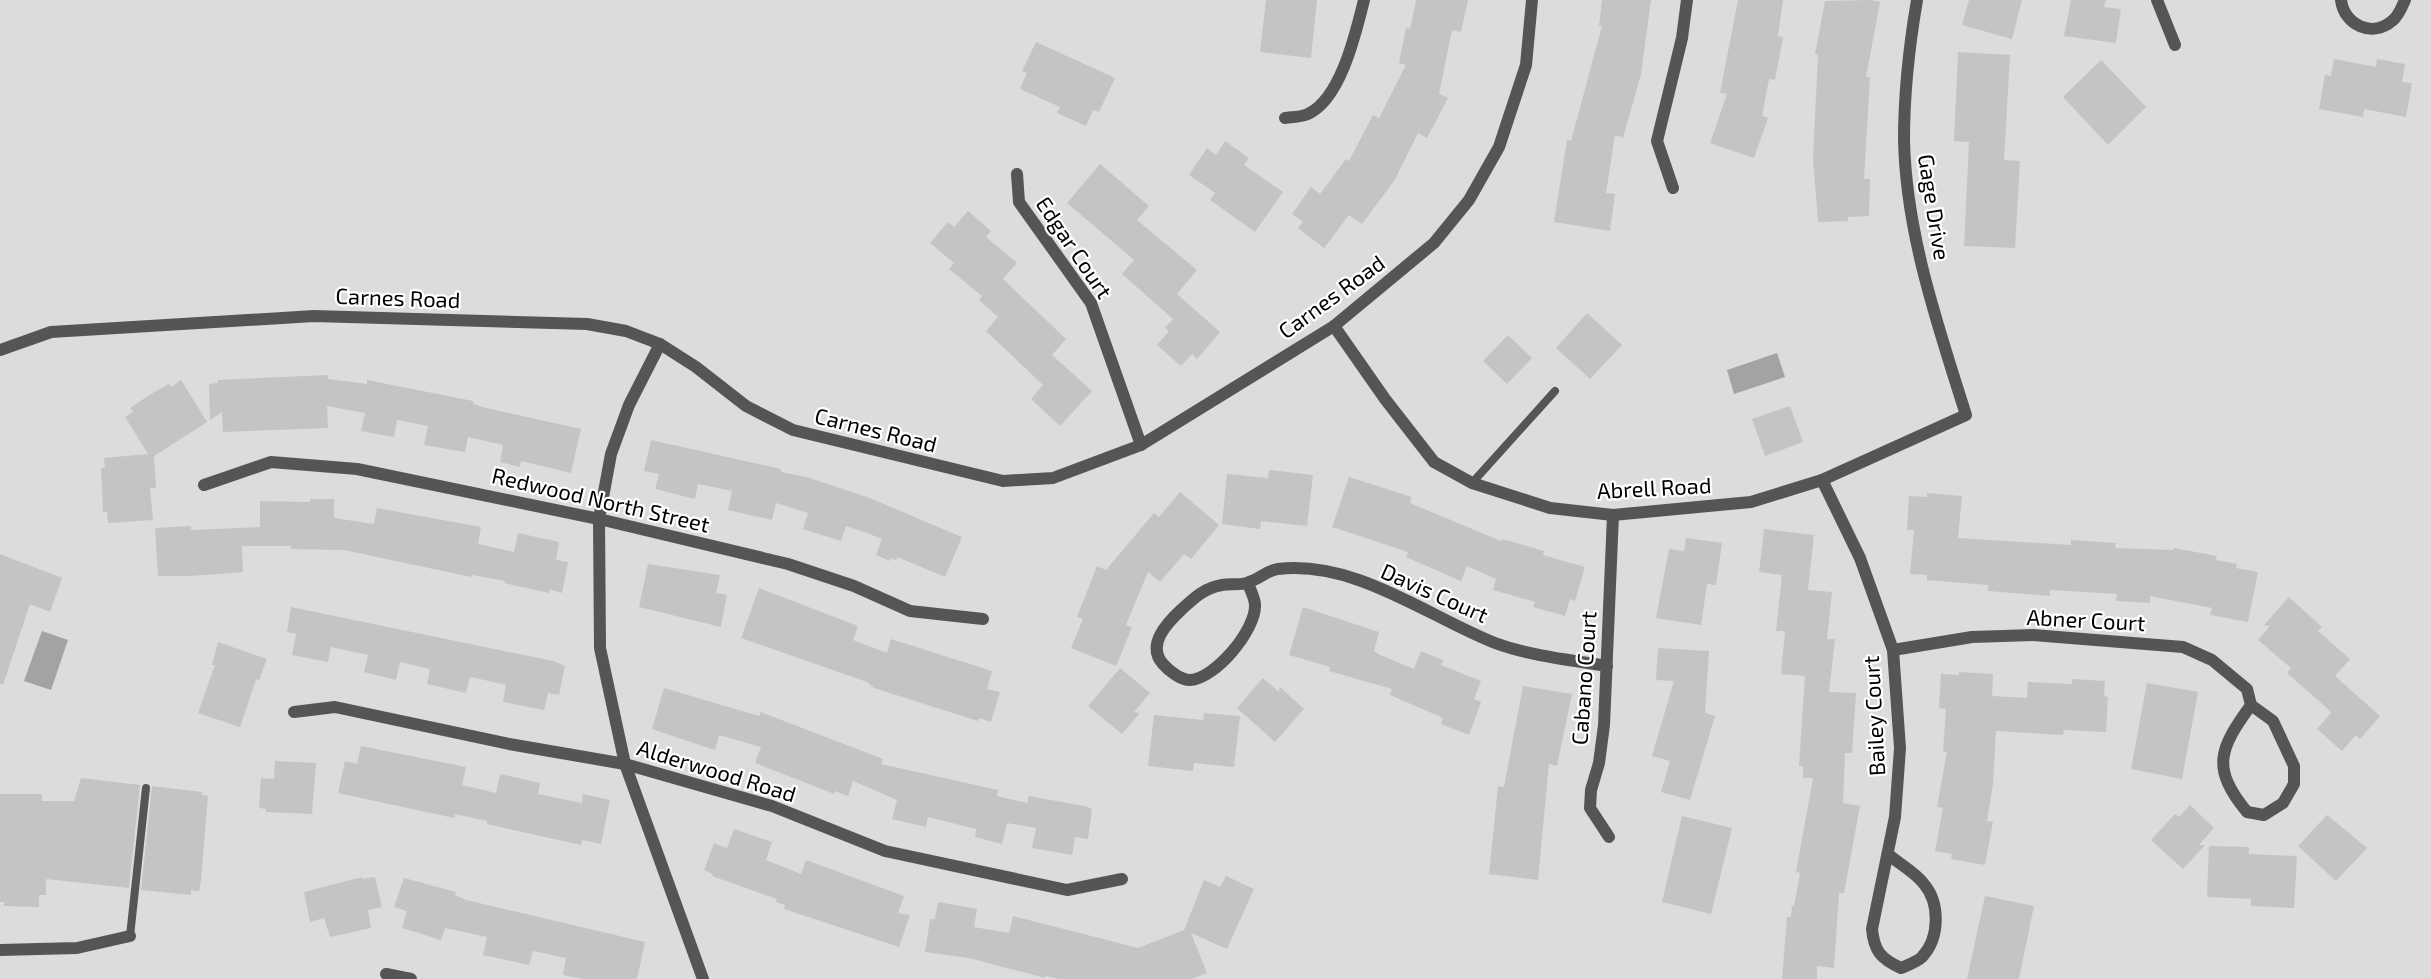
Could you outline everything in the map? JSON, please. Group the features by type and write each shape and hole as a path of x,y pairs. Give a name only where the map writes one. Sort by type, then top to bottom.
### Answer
{"street":[{"path":"1285,118 1308,114 1334,90 1353,46 1364,0"},
{"name":"Carnes Road","path":"0,350 51,332 314,316 587,324 626,331 660,344 696,367 746,406 793,430 1003,481 1053,478 1141,445 1334,326 1434,243 1469,200 1500,147 1526,65 1532,0"},
{"path":"1672,188 1658,141 1682,38 1687,0"},
{"name":"Gage Drive","path":"1917,0 1907,56 1904,142 1912,217 1929,297 1966,415"},
{"path":"2157,0 2175,45"},
{"path":"2342,0 2343,11 2352,22 2366,29 2379,28 2394,20 2404,0"},
{"name":"Edgar Court","path":"1017,174 1018,202 1091,303 1141,445"},
{"name":"Abrell Road","path":"1334,326 1385,399 1434,462 1472,483 1550,508 1613,515 1751,502 1822,480 1966,415"},
{"path":"660,344 629,405 611,454 599,519 600,648 625,764 703,979"},
{"name":"Redwood North Street","path":"204,484 270,462 357,469 599,519 788,564 854,586 910,611 983,619"},
{"name":"Bailey Court","path":"1822,480 1860,558 1893,650 1900,748 1895,817 1872,929 1873,947 1884,960 1901,968 1921,959 1932,942 1936,917 1934,899 1923,882 1888,854"},
{"name":"Cabano Court","path":"1609,837 1590,808 1591,790 1599,763 1604,725 1613,515"},
{"name":"Davis Court","path":"1248,583 1255,605 1244,640 1204,676 1189,680 1175,674 1161,663 1157,644 1163,627 1202,591 1223,585 1248,583 1275,569 1309,568 1343,576 1379,589 1498,644 1539,655 1607,666"},
{"name":"Abner Court","path":"1893,650 1972,637 2033,635 2183,647 2212,660 2247,689 2251,705 2273,721 2294,766 2294,784 2283,803 2264,815 2247,812 2232,794 2223,762 2225,742 2251,705"},
{"name":"Alderwood Road","path":"294,712 335,707 509,744 625,764 772,806 885,851 1067,890 1122,879"},
{"path":"0,950 77,948 130,936"},
{"path":"386,974 411,979"}],"lane":[{"path":"1472,483 1555,391"},
{"path":"130,936 146,788"}],"shaded area":[{"path":"0,0 2431,0 2431,979 0,979"},
{"path":"1777,353 1785,377 1734,394 1727,370"},
{"path":"42,631 68,640 51,690 24,681"}],"building":[{"path":"1266,0 1317,0 1311,58 1260,52"},
{"path":"1416,0 1468,0 1461,32 1452,30 1439,94 1448,98 1427,138 1418,133 1394,181 1362,224 1349,215 1324,248 1298,228 1303,222 1292,214 1311,187 1320,194 1346,159 1349,161 1373,115 1379,118 1406,65 1399,63 1406,28 1410,29"},
{"path":"1602,0 1651,0 1641,74 1623,138 1615,135 1606,193 1615,194 1610,231 1554,222 1567,140 1571,141 1602,26 1599,26"},
{"path":"1738,0 1783,0 1778,36 1783,37 1775,80 1769,79 1762,116 1768,118 1754,158 1710,143 1727,94 1720,93"},
{"path":"1870,0 1880,2 1866,77 1870,77 1864,179 1870,179 1869,216 1848,217 1848,221 1818,222 1813,159 1818,55 1815,54 1825,1"},
{"path":"1969,0 2022,0 2012,39 1962,25"},
{"path":"2071,0 2106,0 2104,7 2121,9 2116,43 2064,36"},
{"path":"1036,42 1115,78 1099,112 1093,110 1086,126 1057,113 1060,107 1020,89 1027,73 1022,71"},
{"path":"1958,52 2010,55 2004,160 2020,161 2015,248 1964,246 1969,142 1954,141"},
{"path":"2334,59 2376,67 2377,59 2405,64 2402,82 2412,83 2406,117 2364,109 2363,117 2319,109 2325,75 2331,76"},
{"path":"2101,60 2146,107 2108,145 2063,97"},
{"path":"1225,141 1249,158 1244,165 1283,192 1255,232 1210,200 1215,193 1189,175 1207,148 1216,155"},
{"path":"1100,164 1149,206 1137,220 1197,270 1177,294 1220,332 1197,359 1192,354 1181,366 1157,345 1169,331 1165,328 1173,319 1122,274 1134,260 1067,203"},
{"path":"968,211 991,231 986,237 1017,263 1003,279 1066,339 1052,355 1092,391 1060,426 1031,399 1043,385 986,331 998,317 979,300 982,296 949,269 954,263 930,243 948,222 954,227"},
{"path":"1587,313 1622,345 1590,379 1556,348"},
{"path":"1508,335 1532,358 1507,384 1483,361"},
{"path":"327,375 328,379 367,384 367,380 473,401 473,404 486,408 581,429 571,473 521,461 520,467 500,462 503,445 468,437 465,452 424,445 428,426 397,420 394,437 361,431 365,413 327,406 328,428 223,432 222,412 210,420 209,384 218,383 218,380"},
{"path":"181,380 207,422 154,456 156,488 150,488 153,520 108,523 107,512 103,512 101,468 105,468 104,458 148,454 125,417 133,412 130,408 151,394 169,384 171,387"},
{"path":"1790,406 1803,442 1765,456 1752,419"},
{"path":"651,440 781,469 781,472 806,477 867,497 962,537 945,577 897,557 896,560 891,558 890,561 876,555 882,539 867,533 846,526 841,541 803,529 808,513 776,503 772,520 728,510 732,491 698,484 695,499 655,489 659,474 644,471"},
{"path":"1269,470 1313,475 1307,526 1261,521 1260,529 1222,524 1227,474 1268,478"},
{"path":"1349,477 1412,497 1410,503 1501,541 1502,539 1544,551 1543,555 1585,567 1575,601 1570,599 1565,616 1533,607 1535,602 1493,590 1496,579 1467,566 1461,581 1406,557 1408,552 1332,527"},
{"path":"1180,492 1219,525 1191,559 1184,554 1160,582 1148,572 1126,625 1132,627 1116,666 1071,648 1083,619 1077,617 1097,566 1106,570 1154,513 1159,517"},
{"path":"1927,493 1962,496 1958,538 2071,545 2071,540 2116,543 2115,548 2174,550 2174,548 2217,556 2216,560 2237,564 2236,568 2258,572 2248,622 2210,615 2212,608 2150,596 2150,603 2116,601 2117,594 2050,590 2050,596 1988,591 1988,585 1927,580 1927,575 1910,574 1914,530 1907,530 1909,496 1927,497"},
{"path":"310,499 334,499 334,518 374,524 377,508 481,527 478,544 514,552 518,533 559,542 556,560 568,562 562,593 549,589 549,593 504,583 505,581 472,575 471,577 344,550 291,549 291,546 242,546 243,572 158,576 155,528 191,526 191,530 260,527 260,501 310,502"},
{"path":"1764,529 1814,535 1808,590 1832,592 1827,639 1835,639 1829,692 1856,693 1852,753 1845,753 1843,803 1860,806 1844,893 1839,893 1834,968 1817,966 1817,979 1782,979 1787,917 1791,917 1792,906 1794,906 1800,873 1796,872 1813,778 1803,778 1803,766 1799,766 1805,676 1781,674 1785,631 1776,631 1782,575 1759,572"},
{"path":"1686,538 1722,543 1716,585 1707,584 1701,625 1656,618 1669,549 1684,551"},
{"path":"0,554 62,578 50,612 30,604 3,685 0,684"},
{"path":"648,564 720,575 716,593 727,595 721,627 639,607"},
{"path":"759,588 858,626 853,640 887,653 891,639 992,671 987,689 1000,692 991,722 979,718 978,721 874,688 867,682 741,638"},
{"path":"2289,597 2322,627 2318,631 2350,659 2335,676 2380,716 2360,739 2356,735 2342,751 2317,729 2331,713 2328,709 2287,673 2291,668 2258,640 2270,626 2264,625"},
{"path":"291,607 553,661 565,666 559,695 548,693 544,710 503,702 506,685 489,681 470,677 466,693 427,684 430,669 400,662 396,680 364,672 368,655 331,647 328,662 292,655 296,634 287,632"},
{"path":"1303,607 1379,632 1374,651 1380,655 1414,669 1421,651 1443,660 1441,665 1481,681 1474,699 1481,702 1469,735 1441,724 1443,718 1390,695 1392,689 1329,671 1330,667 1289,655"},
{"path":"218,642 267,659 259,680 256,679 240,727 198,713 215,665 212,665"},
{"path":"1658,648 1709,651 1705,713 1715,716 1690,800 1661,792 1670,761 1652,756 1674,681 1656,680"},
{"path":"1120,668 1150,693 1134,712 1140,713 1122,734 1088,706"},
{"path":"1959,672 1993,674 1992,696 2027,698 2028,682 2072,684 2072,679 2105,681 2104,696 2108,697 2106,732 2064,730 2063,735 1996,731 1993,784 1987,821 1993,822 1985,865 1951,859 1952,854 1935,851 1943,808 1937,807 1947,752 1943,752 1946,709 1939,708 1941,674 1959,675"},
{"path":"1263,678 1279,692 1280,687 1304,709 1275,742 1237,708"},
{"path":"2147,683 2198,692 2182,779 2131,769"},
{"path":"1523,686 1572,694 1557,766 1549,764 1538,880 1489,874 1498,786 1504,787"},
{"path":"664,688 759,716 761,712 883,759 881,764 998,790 997,796 1027,803 1029,796 1084,806 1092,809 1088,839 1075,837 1072,855 1032,848 1036,828 1007,823 1002,844 975,837 976,829 928,817 926,827 892,819 897,800 853,781 848,796 835,791 834,794 755,763 761,747 719,735 715,750 652,729"},
{"path":"1204,713 1240,716 1234,767 1194,763 1193,771 1148,766 1154,715 1203,720"},
{"path":"361,746 466,767 462,785 496,793 500,774 540,783 538,794 582,803 583,794 610,800 601,844 582,840 581,845 487,824 487,821 455,814 454,818 338,793 345,761 357,764"},
{"path":"275,761 316,763 312,814 266,812 266,809 259,808 261,778 274,779"},
{"path":"81,778 140,785 129,888 46,879 46,895 39,895 39,907 4,906 4,902 0,902 0,794 42,794 42,801 74,801"},
{"path":"152,786 202,792 201,795 208,796 201,880 199,891 191,890 191,895 141,890"},
{"path":"2190,805 2214,828 2199,845 2205,845 2183,869 2151,840 2175,814 2179,817"},
{"path":"2327,815 2367,848 2336,881 2298,846"},
{"path":"1682,816 1732,828 1711,914 1662,902"},
{"path":"734,829 772,842 766,860 801,874 806,860 904,896 898,913 910,915 899,947 784,909 785,905 776,902 777,899 712,876 713,874 704,870 714,843 727,848"},
{"path":"2209,846 2249,847 2249,854 2297,856 2294,908 2251,906 2251,899 2207,897"},
{"path":"1226,876 1254,889 1227,949 1191,933 1207,973 1192,979 1060,979 1045,976 1045,978 969,958 925,952 930,919 935,919 938,902 977,909 974,927 1009,933 1013,916 1138,948 1184,930 1204,880 1220,887"},
{"path":"362,877 362,879 375,877 382,907 368,910 371,928 330,937 324,918 310,922 304,892"},
{"path":"404,878 456,892 455,895 466,900 645,942 637,979 583,979 563,975 566,958 533,951 529,965 483,955 487,937 445,928 441,940 402,928 407,911 394,907"},
{"path":"1985,896 2034,906 2019,979 1967,979"}]}
